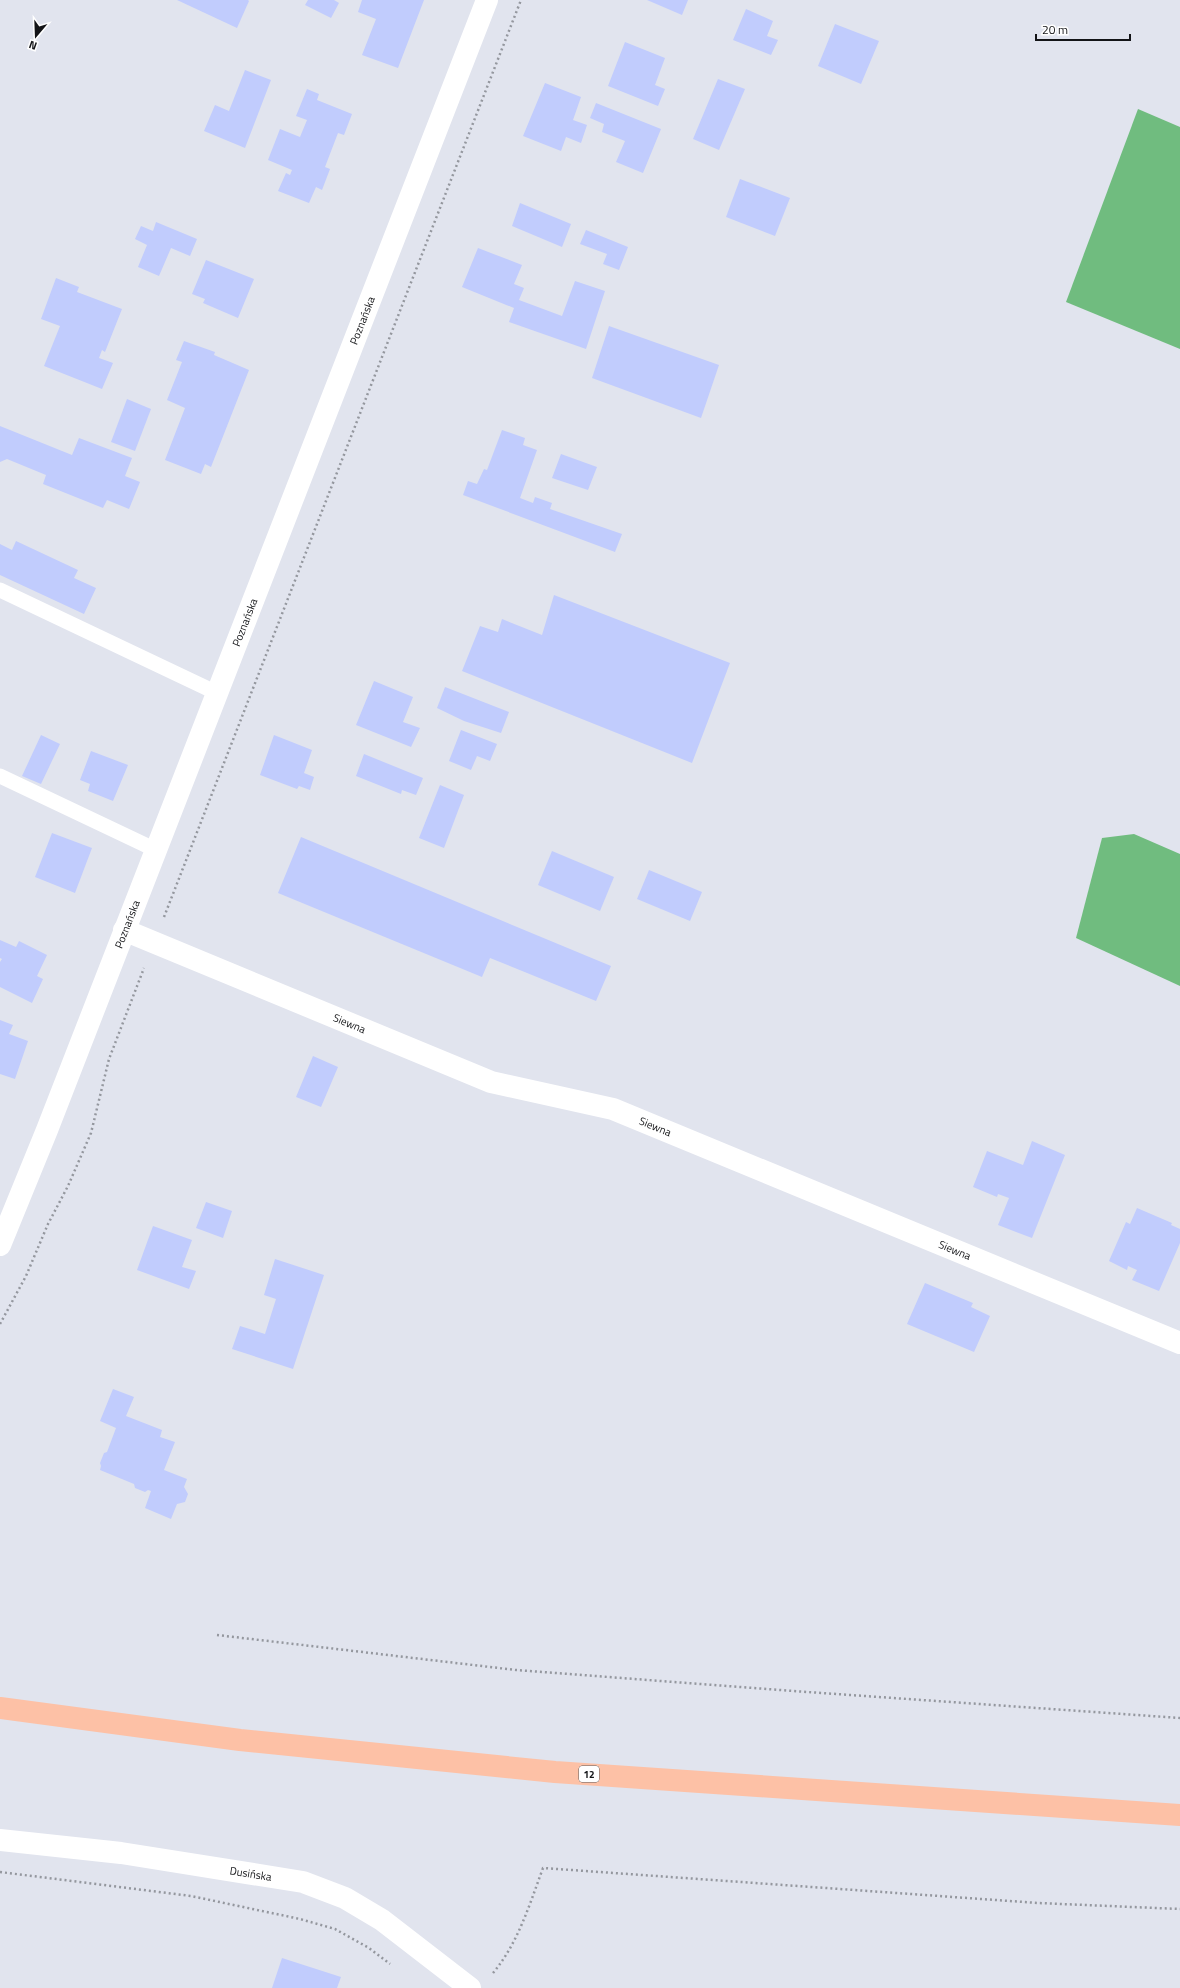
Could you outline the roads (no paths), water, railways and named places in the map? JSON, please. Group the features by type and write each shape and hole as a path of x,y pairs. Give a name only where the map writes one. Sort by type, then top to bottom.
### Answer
{"main road":[{"name":"12","path":"0,1708 240,1740 555,1772 1180,1815"}],"street":[{"name":"Poznańska","path":"0,1245 156,850 487,0"},
{"name":"Siewna","path":"124,930 490,1082 613,1109 1180,1343"},
{"name":"Dusińska","path":"0,1840 121,1853 303,1882 345,1898 382,1920 470,1988"}],"lane":[{"path":"0,590 217,693"},
{"path":"0,776 156,850"}]}
